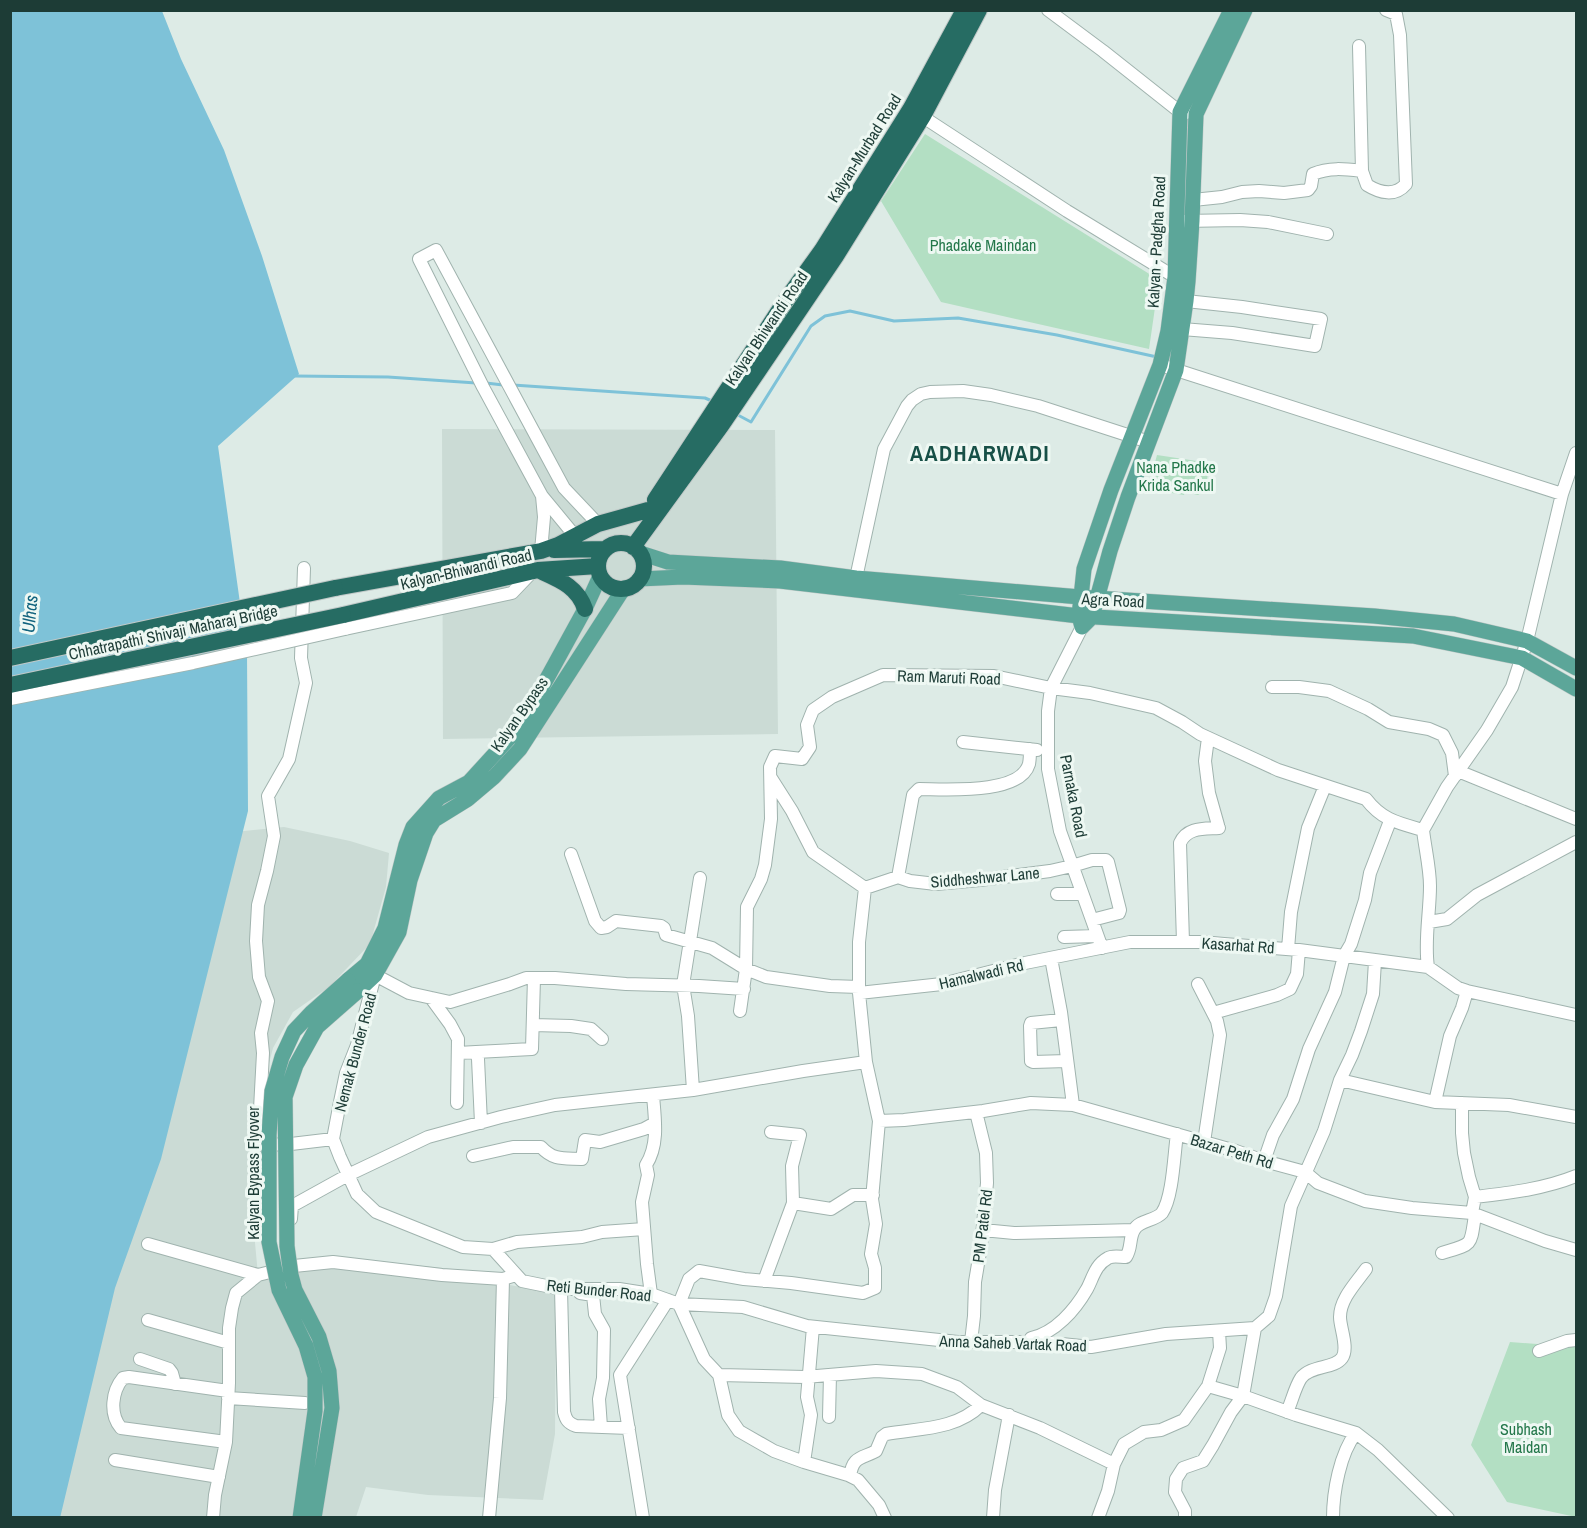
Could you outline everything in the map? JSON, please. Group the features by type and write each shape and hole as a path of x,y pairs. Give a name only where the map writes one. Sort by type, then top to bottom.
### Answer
{"highway":[{"name":"Kalyan-Murbad Road","path":"786,300 917,116 964,10"},
{"path":"917,116 979,10"},
{"name":"Kalyan Bhiwandi Road","path":"632,548 730,400 836,256 917,116"},
{"name":"Kalyan Bhiwandi Road","path":"730,400 786,300"},
{"name":"Kalyan Bhiwandi Road","path":"632,548 648,510 715,423"},
{"path":"537,551 558,545 598,524 648,510"},
{"path":"614,544 632,548 643,560 644,567 632,584 617,588 604,581 599,571 599,559 606,549 614,544"},
{"path":"537,551 606,549"},
{"name":"Chhatrapathi Shivaji Maharaj Bridge","path":"10,658 335,588 537,551"},
{"path":"535,571 562,580 574,589 583,601 585,609"},
{"name":"Kalyan-Bhiwandi Road","path":"344,622 535,571 599,571"},
{"name":"Chhatrapathi Shivaji Maharaj Bridge","path":"10,685 344,622"}],"main road":[{"name":"Kalyan - Padgha Road","path":"1084,620 1080,597 1084,569 1111,490 1160,365 1182,279 1188,113 1231,10"},
{"name":"Kalyan - Padgha Road","path":"1185,221 1193,200 1188,113 1245,10"},
{"name":"Kalyan - Padgha Road","path":"1084,620 1097,598 1105,565 1128,497 1176,370 1186,301 1182,279"},
{"path":"1111,490 1128,497"},
{"name":"Agra Road","path":"632,548 668,562 780,568 856,578 1080,597 1454,624 1527,641 1576,668"},
{"name":"Kalyan Bypass","path":"371,970 413,827 439,798 470,782 522,724 585,609 599,571"},
{"name":"Agra Road","path":"632,584 683,577 780,581 1084,620 1413,636 1522,658 1576,689"},
{"name":"Kalyan Bypass","path":"371,970 399,932 410,880 426,833 434,820 468,799 494,777 520,749 632,584"},
{"name":"Kalyan Bypass Flyover","path":"314,1518 332,1408 329,1371 319,1337 295,1290 291,1275 287,1246 285,1097 296,1065 317,1028 353,986 371,970"},
{"name":"Kalyan Bypass Flyover","path":"300,1518 315,1411 315,1377 306,1346 279,1290 269,1242 269,1135 272,1091 282,1057 294,1030 312,1012 353,986"}],"street":[{"path":"1048,10 1188,113"},
{"path":"1359,46 1362,171 1367,185 1379,192 1390,193 1402,189 1406,184 1400,35 1393,12"},
{"path":"917,116 1182,279"},
{"path":"1193,200 1242,192 1284,193 1308,190 1313,174 1320,171 1339,168 1362,171"},
{"path":"1185,221 1268,222 1327,234"},
{"path":"575,536 542,496 418,259 436,250 564,488 598,524"},
{"path":"1182,329 1232,333 1315,346 1321,319 1186,301"},
{"path":"1160,365 1562,494"},
{"path":"856,578 884,449 907,406 921,394 963,391 991,395 1038,406 1149,442"},
{"path":"1575,1011 1467,991 1458,988 1428,967 1426,953 1431,884 1423,830 1447,787 1487,730 1512,687 1527,641 1562,494 1576,453"},
{"path":"537,551 544,517 542,496"},
{"path":"552,509 572,496"},
{"path":"304,568 301,658 306,683 289,759 268,796 274,836 258,905 256,941 259,977 268,1001 261,1033 263,1053 261,1144 291,1144 333,1139 357,1194 376,1212 463,1246 493,1249 517,1242 582,1238 602,1232 644,1229"},
{"name":"Parnaka Road","path":"1084,620 1051,688 1047,751 1048,769 1060,831 1100,942"},
{"path":"10,699 193,663 344,622"},
{"name":"Ram Maruti Road","path":"771,777 770,767 775,756 802,759 810,747 807,725 813,710 832,697 883,675 994,676 1051,688"},
{"path":"1272,687 1299,687 1329,691 1368,709 1389,722 1429,729 1443,735 1452,753 1456,774"},
{"path":"1051,688 1090,693 1156,708 1200,735 1278,770 1366,799 1374,810 1390,821 1423,830"},
{"path":"1183,942 1180,843 1183,837 1191,831 1219,826 1209,793 1205,761 1208,738"},
{"path":"963,742 1047,751"},
{"path":"865,888 898,877 913,795 919,789 991,788 1017,779 1029,765 1030,749"},
{"path":"1456,774 1576,819"},
{"path":"771,777 813,852 865,888"},
{"path":"741,1011 746,969 747,907 761,879 765,865 771,819 771,777"},
{"path":"1213,1013 1277,995 1290,989 1297,974 1291,912 1308,828 1325,786"},
{"path":"1264,1161 1273,1135 1293,1099 1309,1049 1335,992 1344,956 1351,944 1365,900 1370,873 1390,821"},
{"path":"1429,922 1447,919 1477,895 1576,842"},
{"path":"571,854 595,921 601,928 616,921 662,926 666,935 712,948 746,969 766,977 859,990"},
{"name":"Siddheshwar Lane","path":"898,877 936,884 980,880 1071,866 1092,860 1106,860 1120,910 1119,913 1092,920"},
{"path":"693,1090 688,1016 683,985 700,878"},
{"path":"643,1518 620,1375 689,1279 699,1271 863,1293 875,1288 875,1268 871,1254 876,1224 873,1195 879,1121 866,1062 859,990 859,942 865,888"},
{"path":"1058,894 1082,894"},
{"path":"1064,937 1100,942"},
{"name":"Kasarhat Rd","path":"1100,942 1202,942 1294,950 1428,967"},
{"name":"Hamalwadi Rd","path":"859,990 942,984 1051,958 1100,942"},
{"path":"1051,958 1073,1105"},
{"path":"1185,1518 1185,1511 1175,1492 1176,1479 1183,1468 1203,1461 1231,1412 1243,1396 1255,1328 1269,1316 1276,1296 1291,1206 1324,1131 1340,1080 1352,1055 1373,994 1375,961"},
{"path":"371,970 409,993 450,1002 526,978 744,989"},
{"name":"Nemak Bunder Road","path":"333,1139 346,1073 357,1045 371,970"},
{"path":"458,1053 532,1050 534,978"},
{"path":"1198,984 1217,1022 1220,1035 1204,1142"},
{"path":"1435,1102 1450,1036 1467,991"},
{"path":"431,998 458,1039 457,1103"},
{"path":"1061,1020 1031,1023 1032,1061 1067,1061"},
{"path":"533,1025 591,1029 602,1039"},
{"path":"476,1052 481,1123"},
{"path":"294,1266 290,1120 291,1091 301,1062"},
{"path":"292,1206 348,1175 428,1137 481,1123 555,1105 652,1096 866,1062"},
{"path":"1340,1080 1435,1102 1509,1105 1576,1117"},
{"path":"651,1294 646,1264 642,1202 648,1175 646,1165 652,1156 653,1149 655,1124 652,1096"},
{"name":"Bazar Peth Rd","path":"879,1121 976,1112 1031,1103 1073,1105 1305,1172 1318,1183 1365,1201 1473,1214 1576,1250"},
{"path":"1442,1253 1467,1245 1471,1240 1474,1197 1464,1153 1462,1103"},
{"name":"PM Patel Rd","path":"971,1342 975,1282 987,1183 986,1153 976,1112"},
{"path":"473,1156 526,1146 541,1147 549,1155 582,1159 585,1140 600,1142 655,1124"},
{"path":"764,1281 793,1203 792,1166 800,1135 771,1132"},
{"path":"1015,1342 1043,1336 1065,1318 1077,1306 1095,1270 1102,1262 1110,1257 1126,1257 1130,1252 1134,1230 1138,1225 1161,1214 1169,1198 1177,1134"},
{"path":"1474,1197 1504,1194 1561,1182 1576,1176"},
{"path":"793,1203 831,1209 853,1195 873,1195"},
{"path":"983,1230 1014,1233 1134,1230"},
{"path":"148,1244 258,1275"},
{"name":"Reti Bunder Road","path":"493,1249 522,1281 561,1291 619,1289 651,1294 674,1302"},
{"path":"213,1518 215,1495 226,1442 232,1308 236,1293 258,1275 294,1266 333,1262 442,1275 503,1279 516,1275"},
{"path":"1287,1412 1301,1378 1307,1372 1335,1363 1343,1357 1344,1336 1340,1318 1342,1306 1366,1269"},
{"path":"489,1518 500,1398 503,1279"},
{"path":"601,1427 599,1399 603,1378 604,1330 595,1314 595,1298 591,1294 561,1291 566,1419 570,1424 576,1426 601,1427 629,1428"},
{"path":"674,1302 704,1359 719,1375 728,1415 739,1431 774,1451 858,1480 879,1505 885,1518"},
{"name":"Anna Saheb Vartak Road","path":"674,1302 743,1307 813,1327 971,1342 1042,1342 1091,1347 1166,1334 1255,1328"},
{"path":"148,1320 229,1343"},
{"path":"804,1462 811,1415 807,1397 813,1327"},
{"path":"1098,1518 1108,1491 1114,1464 1124,1444 1143,1432 1161,1430 1184,1420 1208,1386 1220,1348 1219,1331"},
{"path":"1539,1351 1576,1340"},
{"path":"140,1359 169,1369 175,1384"},
{"path":"719,1375 808,1377 876,1371 922,1374 957,1387 981,1405 1040,1428 1114,1464"},
{"path":"829,1417 830,1375"},
{"path":"226,1442 121,1428 116,1422 113,1404 118,1384 123,1378 129,1377 228,1395 305,1403"},
{"path":"1208,1386 1356,1433 1378,1450 1448,1518"},
{"path":"850,1476 852,1466 858,1459 876,1451 882,1437 886,1434 959,1421 972,1414 981,1405"},
{"path":"993,1518 995,1490 1009,1415"},
{"path":"1333,1518 1335,1489 1344,1454 1356,1433"},
{"path":"115,1460 219,1477"}],"shaded area":[{"path":"442,429 775,430 778,734 443,739"},
{"path":"284,827 350,841 389,853 386,887 370,944 329,987 293,1012 273,1048 256,1112 255,1243 258,1275 325,1256 501,1274 510,1285 556,1294 555,1434 543,1500 428,1495 366,1487 356,1517 49,1518 235,832"}],"green space":[{"name":"Phadake Maindan","path":"925,134 1159,280 1149,349 941,302 881,201"},
{"name":"Nana Phadke Krida Sankul","path":"1157,455 1210,463 1205,490 1198,495 1185,492 1184,495 1148,489"},
{"name":"Subhash Maidan","path":"1510,1342 1576,1347 1576,1517 1507,1502 1471,1445"}],"water":[{"name":"Ulhas","path":"10,11 162,11 181,59 224,150 262,256 299,374 218,446 247,653 248,811 161,1159 115,1288 60,1518 10,1517"}],"waterway":[{"path":"736,414 751,422 811,326 825,316 850,311 894,321 958,318 1057,335 1157,357"},
{"path":"294,376 388,377 476,383"},
{"path":"486,383 503,385"},
{"path":"513,385 705,398 712,401"}],"district":[{"name":"AADHARWADI","path":"980,453"}]}
